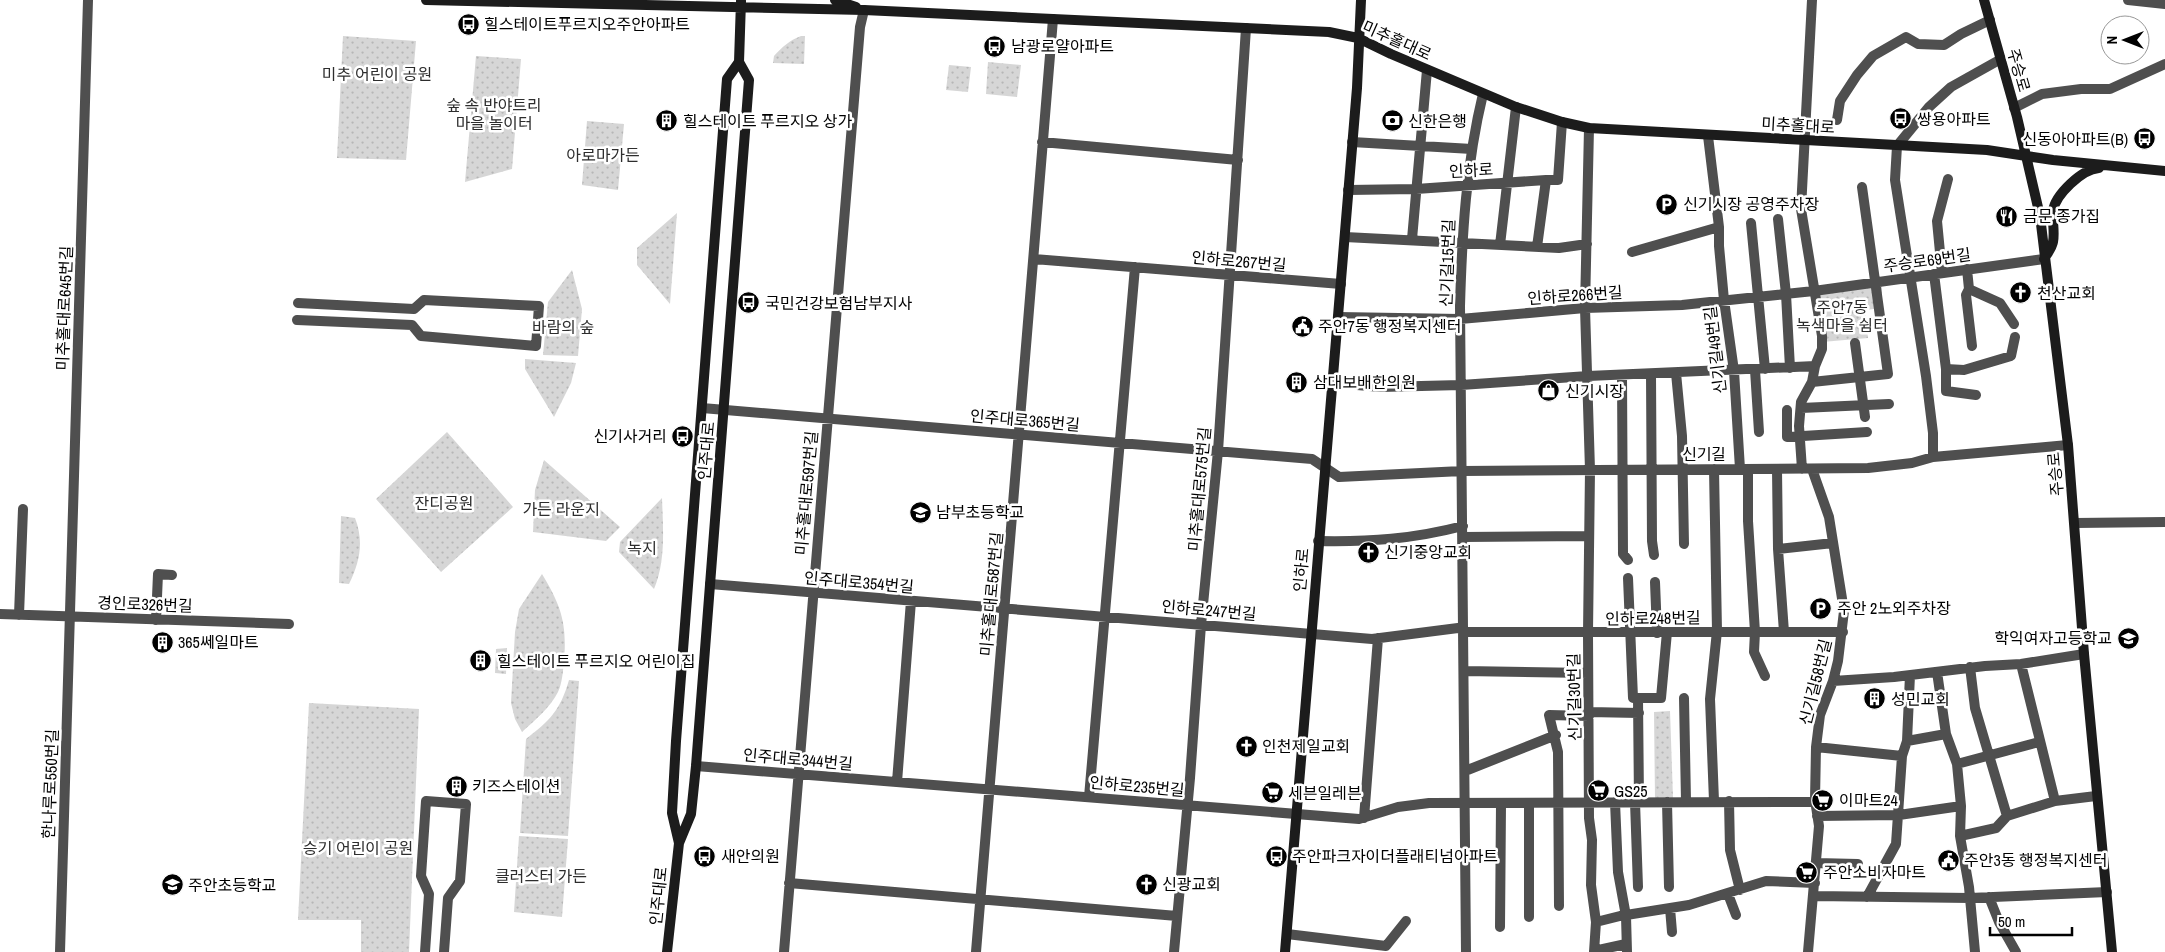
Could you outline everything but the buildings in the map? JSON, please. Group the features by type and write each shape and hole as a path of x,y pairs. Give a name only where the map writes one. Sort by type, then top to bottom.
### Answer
{"main road":[{"name":"미추홀대로","path":"426,0 705,7 741,3 1329,32 1358,38 1427,70 1516,107 1562,122 1589,128 1987,150 2120,168 2165,172"},
{"path":"835,0 864,10"},
{"name":"인하로","path":"1285,952 1345,237 1361,0"},
{"name":"주승로","path":"1984,0 2027,156 2040,216 2068,444 2096,796 2112,952"},
{"name":"인주대로","path":"678,843 691,814 696,766 749,80 739,62 741,3"},
{"name":"인주대로","path":"667,952 678,843 672,812 674,774 727,79 739,62"},
{"path":"2044,259 2053,244 2053,210 2055,203 2073,181 2083,173 2094,168 2120,168"}],"street":[{"name":"미추홀대로645번길","path":"70,617 88,0"},
{"path":"1812,0 1801,209 1822,336 1822,350 1815,366 1812,382 1801,402 1801,408 1889,404"},
{"path":"2128,0 2165,4"},
{"name":"미추홀대로597번길","path":"784,952 859,37 864,10"},
{"name":"미추홀대로587번길","path":"976,952 1053,19"},
{"path":"1837,120 1840,101 1857,74 1873,56 1906,37 1918,44 1944,45 1961,34 1990,20"},
{"name":"미추홀대로575번길","path":"1174,952 1188,806 1201,625 1218,451 1246,28"},
{"path":"1933,457 1933,433 1926,376 1895,180 1897,146 1928,107 1950,87 2001,59"},
{"path":"2014,108 2042,94 2081,89 2110,89 2165,64"},
{"path":"1412,239 1427,70"},
{"name":"신기길15번길","path":"1466,952 1460,319 1461,242 1472,149 1483,94"},
{"path":"1500,245 1516,107"},
{"path":"1537,247 1546,180 1558,180 1562,122"},
{"path":"1345,237 1559,248 1587,244 1589,128"},
{"name":"신기길49번길","path":"1708,136 1719,227 1724,300 1734,371 1744,469 1755,632 1754,652 1765,676"},
{"path":"1042,142 1238,160"},
{"path":"1352,142 1472,149"},
{"path":"1948,179 1937,221 1938,273 1946,369 1946,392 1976,395"},
{"name":"인하로","path":"1348,190 1416,189 1546,180"},
{"path":"1812,382 1888,374 1862,187"},
{"path":"1778,219 1786,294 1790,368"},
{"path":"1751,223 1757,297 1766,369"},
{"path":"1632,252 1719,227"},
{"name":"신기길30번길","path":"1587,244 1585,308 1590,470 1588,673 1592,847 1591,885 1596,922 1594,951"},
{"name":"인하로267번길","path":"1034,258 1341,284"},
{"name":"주승로69번길","path":"1814,291 2044,259"},
{"path":"1089,798 1135,267"},
{"path":"1967,269 1970,289 1966,295 1972,346"},
{"path":"1970,289 2000,303 2014,324"},
{"name":"인하로266번길","path":"1338,317 1460,319 1585,308 1682,305 1814,291"},
{"path":"297,320 412,325 421,336 536,346 539,306 424,300 414,309 298,303"},
{"path":"1946,369 1964,370 2011,356 2015,337"},
{"path":"1855,343 1858,377 1865,417"},
{"path":"1333,383 1381,388 1461,385 1588,376 1815,366"},
{"path":"1755,370 1759,432"},
{"path":"1676,373 1684,470 1684,544"},
{"path":"1651,374 1651,470 1654,555"},
{"path":"1622,376 1624,554 1628,560"},
{"name":"인주대로365번길","path":"702,408 1312,460 1339,477"},
{"name":"신기길58번길","path":"1801,408 1800,437 1807,469 1829,517 1844,611 1843,632 1833,681 1820,715 1816,747 1815,800 1819,826 1808,952"},
{"path":"1787,410 1788,437 1867,432"},
{"name":"신기길","path":"1339,477 1462,472 1868,468 1912,463 1933,457 2068,444"},
{"path":"1714,469 1717,632 1710,699 1714,801"},
{"path":"1777,469 1778,549 1784,632"},
{"path":"19,615 23,509"},
{"path":"2074,523 2165,522"},
{"path":"1318,541 1371,542 1427,535 1463,526"},
{"path":"1463,537 1589,536"},
{"path":"1778,549 1833,543"},
{"path":"156,620 158,574 172,575"},
{"path":"1628,578 1633,698 1660,698 1662,633 1655,582"},
{"name":"인주대로354번길","path":"710,584 1005,609"},
{"path":"897,782 911,601"},
{"name":"인하로247번길","path":"1005,609 1311,634"},
{"name":"경인로326번길","path":"0,614 289,624"},
{"name":"한나루로550번길","path":"60,952 70,617"},
{"name":"인하로248번길","path":"1311,634 1372,639 1458,628 1464,631 1558,631 1588,633 1843,632"},
{"path":"1378,638 1364,818 1398,807 1429,803 1811,802 1815,800"},
{"path":"1833,681 1910,675 1970,667 2021,664 2084,654"},
{"path":"2021,664 2055,801"},
{"path":"1970,667 1976,708 2007,816"},
{"path":"1464,671 1588,673"},
{"path":"1937,672 1946,734 1957,764 1961,806 1960,836 1970,898 1975,952"},
{"path":"1867,897 1896,844 1902,756 1907,740 1910,675"},
{"path":"1638,698 1638,887"},
{"path":"1684,698 1686,801"},
{"path":"1560,906 1558,752 1556,735 1549,715 1638,713"},
{"path":"1907,740 1946,734"},
{"path":"1465,770 1556,735"},
{"path":"1957,764 2039,742"},
{"path":"1816,747 1902,756"},
{"name":"인주대로344번길","path":"696,766 990,789"},
{"name":"인하로235번길","path":"990,789 1314,816 1364,818"},
{"path":"1960,836 1996,828 2007,816 2055,801 2096,796"},
{"path":"425,952 429,894 421,876 426,801 466,804 460,881 448,898 444,952"},
{"path":"1730,801 1730,850 1740,890"},
{"path":"1594,951 1627,948 1626,916 1618,872 1615,802"},
{"path":"1667,802 1669,887"},
{"path":"1500,804 1500,927"},
{"path":"1529,804 1529,917"},
{"path":"1817,816 1899,815 1961,806"},
{"path":"1816,863 1858,864"},
{"path":"1596,922 1670,908 1728,894 1766,881 1815,883"},
{"path":"789,883 1177,916"},
{"path":"1814,896 1970,898 2107,892"},
{"path":"1728,894 1736,915"},
{"path":"1989,897 1999,922 2016,952"},
{"path":"1670,908 1672,932"},
{"path":"1287,934 1386,946 1406,921"}],"green space":[{"name":"미추 어린이 공원","path":"343,36 416,41 406,160 337,158"},
{"path":"801,36 805,36 804,64 773,63 774,56 780,50"},
{"name":"숲 속 반야트리 마을 놀이터","path":"476,56 521,59 512,169 465,182"},
{"path":"988,62 1021,65 1017,97 986,94"},
{"path":"949,65 971,67 968,92 946,90"},
{"name":"아로마가든","path":"587,121 624,124 618,190 582,185"},
{"path":"677,213 670,304 637,265 637,248"},
{"name":"바람의 숲","path":"572,270 582,309 578,356 543,355 548,302"},
{"name":"주안7동 녹색마을 쉼터","path":"1882,285 1882,308 1865,310 1868,338 1822,342 1814,291"},
{"name":"바람의 숲","path":"525,359 576,363 571,383 554,417 525,369"},
{"name":"잔디공원","path":"447,432 513,507 441,572 376,499"},
{"name":"가든 라운지","path":"544,460 620,527 606,541 533,532 535,490"},
{"name":"녹지","path":"662,498 662,556 654,589 619,552 620,542"},
{"path":"341,516 355,518 360,543 356,568 349,584 339,583"},
{"path":"542,574 559,606 562,616 565,637 563,673 555,698 542,714 522,732 515,719 511,703 515,632 519,609"},
{"path":"507,648 506,674 495,673 496,649"},
{"path":"569,680 579,681 568,836 520,833 526,739 553,714 562,700"},
{"name":"승기 어린이 공원","path":"309,703 419,709 409,952 361,952 361,920 298,920"},
{"path":"1670,711 1673,798 1655,799 1654,712"},
{"name":"클러스터 가든","path":"519,836 568,839 562,917 514,912"}],"place":[{"name":"힐스테이트푸르지오주안아파트","path":"468,24"},
{"name":"남광로얄아파트","path":"995,46"},
{"name":"쌍용아파트","path":"1901,119"},
{"name":"힐스테이트 푸르지오 상가","path":"667,121"},
{"name":"신한은행","path":"1392,121"},
{"name":"신동아아파트(B)","path":"2144,139"},
{"name":"신기시장 공영주차장","path":"1667,204"},
{"name":"금문 종가집","path":"2007,216"},
{"name":"천산교회","path":"2021,293"},
{"name":"국민건강보험남부지사","path":"749,303"},
{"name":"주안7동 행정복지센터","path":"1302,326"},
{"name":"삼대보배한의원","path":"1297,382"},
{"name":"신기시장","path":"1549,391"},
{"name":"신기사거리","path":"683,436"},
{"name":"남부초등학교","path":"920,512"},
{"name":"신기중앙교회","path":"1368,552"},
{"name":"주안 2노외주차장","path":"1821,608"},
{"name":"학익여자고등학교","path":"2128,638"},
{"name":"365쎄일마트","path":"162,642"},
{"name":"힐스테이트 푸르지오 어린이집","path":"481,661"},
{"name":"성민교회","path":"1875,699"},
{"name":"인천제일교회","path":"1246,746"},
{"name":"키즈스테이션","path":"456,786"},
{"name":"GS25","path":"1598,791"},
{"name":"세븐일레븐","path":"1272,793"},
{"name":"이마트24","path":"1823,800"},
{"name":"새안의원","path":"705,856"},
{"name":"주안파크자이더플래티넘아파트","path":"1276,856"},
{"name":"주안3동 행정복지센터","path":"1948,860"},
{"name":"주안소비자마트","path":"1807,872"},
{"name":"신광교회","path":"1146,884"},
{"name":"주안초등학교","path":"172,885"}]}
